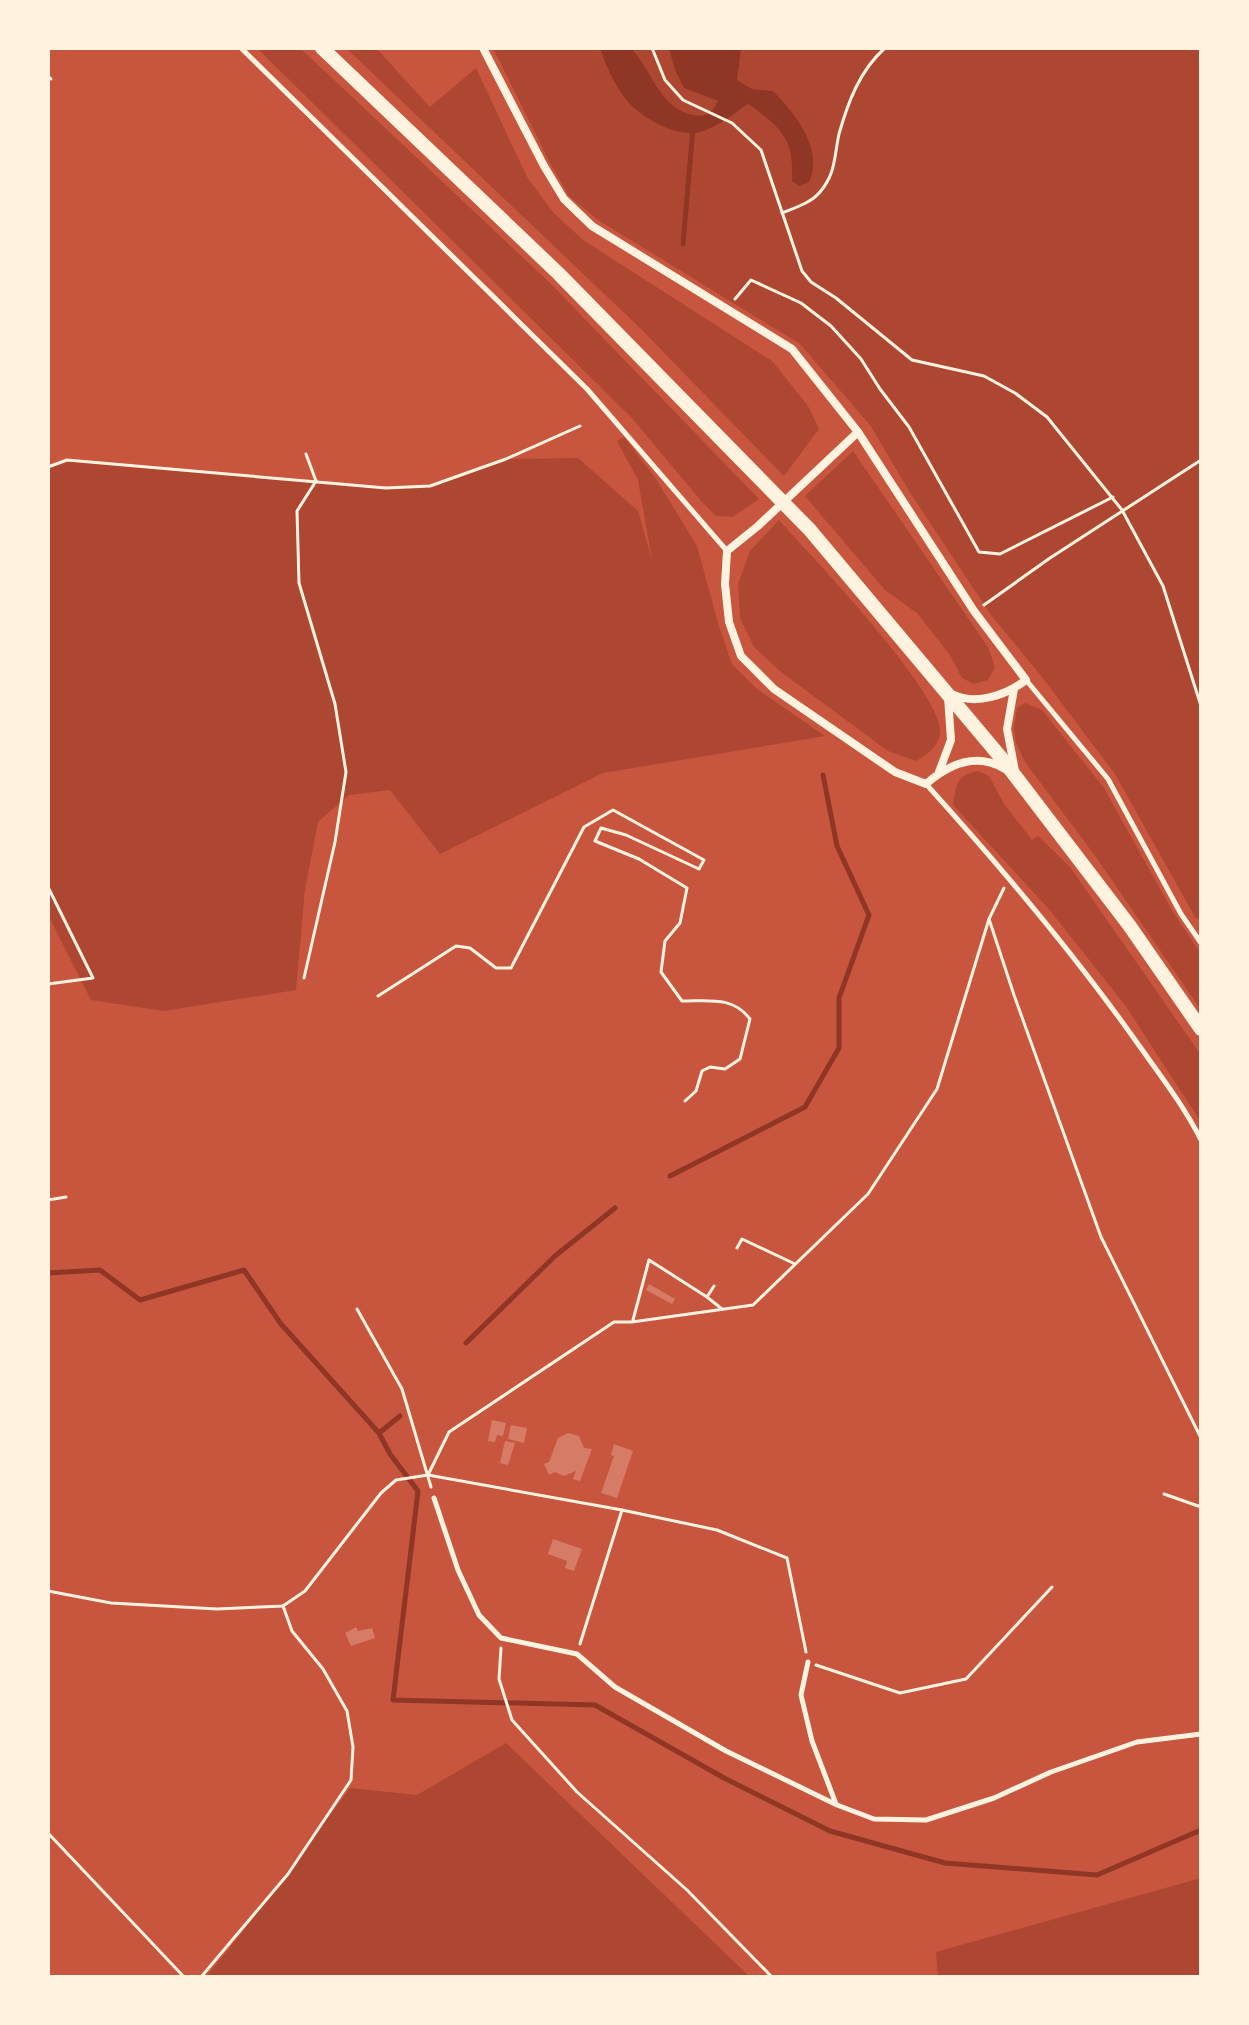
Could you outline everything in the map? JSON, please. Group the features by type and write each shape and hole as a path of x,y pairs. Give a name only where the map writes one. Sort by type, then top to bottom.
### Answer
{"main road":[{"path":"322,48 559,274 810,530 1018,779 1129,925 1201,1029"}],"street":[{"path":"483,48 564,199 592,226 792,349 858,432 974,611 1026,680 1014,689 977,700 967,700 948,692 951,740 939,772"},
{"path":"858,432 727,551 725,584 729,622 741,656 774,689 895,772 926,784 939,772 979,759 1000,766 1018,779"},
{"path":"1014,689 1007,729 1018,779"}],"lane":[{"path":"241,48 587,389 727,551"},
{"path":"1026,680 1108,779 1181,914 1201,943"},
{"path":"926,784 1009,877 1117,1014 1191,1119 1201,1140"},
{"path":"434,1498 458,1570 479,1615 501,1638 577,1654 615,1687 726,1751 837,1805 874,1819 926,1820 994,1798 1051,1772 1137,1742 1201,1734"},
{"path":"808,1662 801,1695 812,1741 837,1805"}],"path":[{"path":"652,48 665,80 683,100 732,123 761,150 802,271 811,282 836,298 912,360 984,376 1015,393 1047,417 1122,510 1163,586 1201,706"},
{"path":"782,213 818,195 833,172 839,136 851,99 868,63 885,48"},
{"path":"726,311 751,280 801,303 831,326 861,359 909,427 979,552 1000,554 1113,497"},
{"path":"48,467 67,460 386,488 430,486 506,459 580,426"},
{"path":"306,454 316,481"},
{"path":"974,611 1201,460"},
{"path":"304,978 335,842 346,772 335,704 299,583 297,511 316,481"},
{"path":"378,996 456,946 470,948 496,968 511,968 584,827 613,810 704,860 699,869 626,835 601,828 595,841 639,859 687,888 680,923 665,941 661,972 682,1001 726,1002 741,1007 750,1019 740,1059 725,1069 710,1067 702,1071 696,1091 685,1101"},
{"path":"428,1475 449,1432 614,1322 753,1305 868,1194 937,1089 989,919 1009,877"},
{"path":"48,887 93,978 48,984"},
{"path":"989,919 1101,1237 1201,1438"},
{"path":"48,1200 66,1197"},
{"path":"737,1248 742,1239 795,1264"},
{"path":"632,1322 649,1260 722,1309"},
{"path":"707,1297 714,1286"},
{"path":"357,1309 402,1389 428,1475"},
{"path":"48,1591 111,1603 217,1609 283,1606 305,1591 381,1493 396,1480 428,1475 717,1530 787,1558 808,1662 900,1693 966,1679 1052,1587"},
{"path":"1164,1494 1201,1507"},
{"path":"577,1654 622,1510"},
{"path":"201,1977 288,1874 351,1780 353,1747 347,1711 323,1669 292,1631 283,1606"},
{"path":"501,1638 499,1679 512,1720 577,1792 687,1890 772,1977"},
{"path":"48,1833 184,1977"}],"shaded area":[{"path":"257,48 300,48 549,282 759,499 733,517 716,516 631,417"},
{"path":"346,48 376,48 430,107 476,68 527,177 553,212 583,240 772,361 808,406 819,429 784,476 639,327"},
{"path":"493,48 1201,48 1201,921 1195,917 1115,774 991,615 911,494 870,425 800,344 598,220 569,196"},
{"path":"600,48 631,48 673,106 682,112 702,116 709,113 718,101 684,88 669,48 741,48 737,80 752,89 773,91 805,133 813,157 809,182 799,186 792,181 791,154 784,135 748,104 719,124 700,132 680,132 649,119 631,105 621,92"},
{"path":"624,437 656,479 697,546 732,664 757,689 825,736 603,773 440,854 390,790 349,795 318,822 305,889 296,990 164,1011 91,1000 48,915 48,468 68,461 386,488 430,486 506,459 578,458 638,511 652,560 638,480 617,441"},
{"path":"853,451 988,647 995,667 988,680 974,684 962,678 950,655 917,613 885,590 805,496"},
{"path":"779,520 870,622 918,683 933,709 940,735 929,752 916,761 888,751 781,672 754,647 740,618 738,584 750,551"},
{"path":"1025,703 1042,710 1104,788 1173,912 1201,954 1201,1010 1096,857 1025,762 1016,743 1014,729 1017,708"},
{"path":"978,771 989,776 1004,804 1032,840 1038,836 1070,867 1201,1055 1201,1122 1125,1005 1048,908 953,805 958,782 965,775"},
{"path":"506,1743 750,1977 206,1977 350,1788 417,1795"},
{"path":"1201,1878 1201,1977 938,1977 936,1952"}],"building":[{"path":"649,1284 675,1299 672,1304 646,1290"},
{"path":"492,1420 506,1423 503,1436 497,1435 495,1442 488,1441"},
{"path":"511,1425 527,1428 524,1443 508,1439"},
{"path":"568,1433 579,1436 584,1448 592,1449 580,1481 573,1479 576,1471 564,1476 555,1472 549,1475 544,1464 549,1462 558,1438"},
{"path":"505,1441 515,1443 508,1465 500,1463"},
{"path":"614,1444 633,1451 617,1498 601,1493 614,1456 611,1455"},
{"path":"553,1539 582,1549 574,1571 565,1568 567,1561 548,1554"},
{"path":"356,1627 358,1631 372,1628 375,1638 351,1646 345,1633"}],"waterway":[{"path":"683,244 693,128"},
{"path":"670,1176 805,1107 839,1048 839,998 869,915 837,846 823,775"},
{"path":"466,1343 555,1256 615,1208"},
{"path":"48,1273 100,1270 140,1300 244,1270 281,1324 379,1433 390,1454 418,1491 393,1700 595,1705 724,1778 830,1831 945,1863 1097,1875 1201,1830"},
{"path":"379,1433 400,1416"}]}
